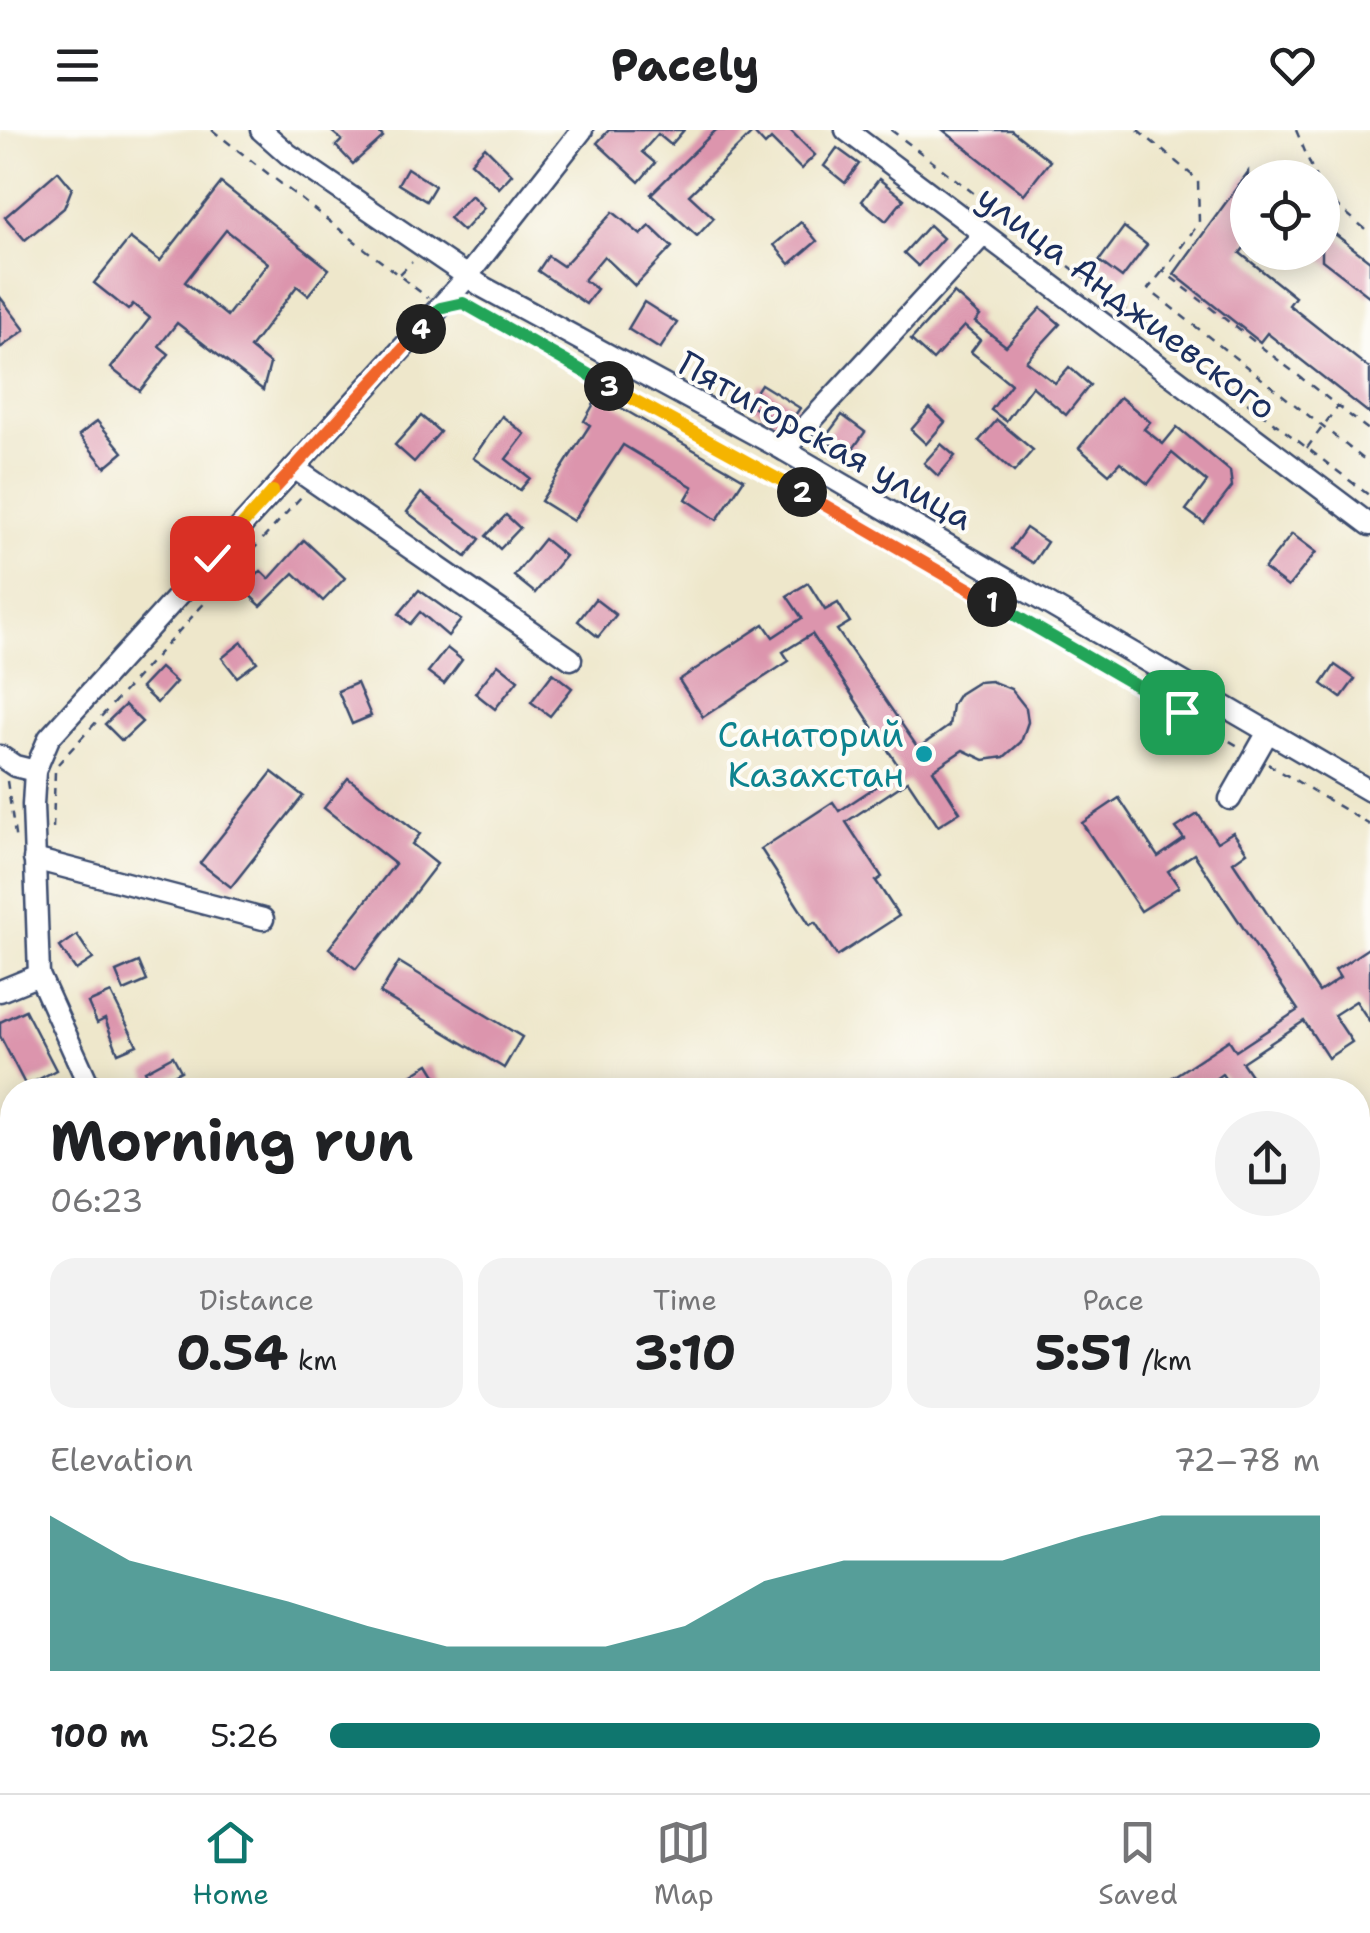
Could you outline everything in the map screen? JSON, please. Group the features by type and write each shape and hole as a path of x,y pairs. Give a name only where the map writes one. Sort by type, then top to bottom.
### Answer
{"street":[{"name":"Пятигорская улица","path":"262,130 288,154 468,277 784,450 1370,791"},
{"path":"96,1078 39,975 43,860 35,771 49,738 468,277 582,130"},
{"name":"улица Анджиевского","path":"856,133 983,235 1370,524"},
{"path":"784,450 983,235"},
{"path":"294,468 572,658"},
{"path":"1230,799 1268,732"},
{"path":"0,756 35,771"},
{"path":"43,860 263,918"},
{"path":"0,991 39,975"}],"path":[{"path":"212,130 440,308 463,303 767,472 1370,826"},
{"path":"891,130 1370,496"},
{"path":"1138,130 1198,180 1199,223 1148,289 1370,464"},
{"path":"1296,130 1308,160"},
{"path":"1340,208 1370,233"},
{"path":"399,276 424,248"},
{"path":"1163,271 1370,430"},
{"path":"1306,449 1338,406"},
{"path":"43,860 55,767 314,480"}],"building":[{"path":"330,130 377,130 383,137 353,164 336,146 342,140"},
{"path":"609,130 684,130 671,145 658,134 642,152 655,163 639,182 597,143"},
{"path":"716,130 790,130 815,155 801,169 771,139 765,145 753,132 689,195 714,218 697,236 651,194"},
{"path":"943,130 1011,130 1050,161 1024,194"},
{"path":"485,147 512,174 499,188 471,162"},
{"path":"837,148 859,164 845,183 824,166"},
{"path":"407,168 435,186 426,201 398,184"},
{"path":"58,171 72,188 64,208 25,240 5,217"},
{"path":"879,179 904,199 886,221 862,201"},
{"path":"221,183 329,269 308,295 297,286 250,348 270,364 263,390 177,323 159,346 169,354 140,391 111,368 150,318 133,304 128,310 94,283 130,238 160,261","holes":["226,230 268,263 227,316 185,282"]},
{"path":"471,195 484,208 463,231 449,218"},
{"path":"1230,197 1230,270 1261,270 1295,297 1289,305 1370,369 1370,414 1267,333 1260,342 1174,274"},
{"path":"613,212 641,235 650,226 672,247 635,286 604,256 584,280 597,289 586,304 538,271 548,256 563,266"},
{"path":"801,222 817,241 790,264 774,245"},
{"path":"929,225 943,238 918,266 904,253"},
{"path":"1124,227 1147,245 1122,278 1099,261"},
{"path":"1340,238 1370,261 1370,297 1335,270 1340,270"},
{"path":"954,293 980,316 975,322 1006,346 1041,308 1060,324 1026,361 1055,383 1069,367 1090,385 1066,415 1032,386 1006,421 991,410 1011,384 971,352 980,340 964,326 933,360 911,340"},
{"path":"0,297 25,330 0,348"},
{"path":"644,302 677,323 660,349 628,329"},
{"path":"761,384 800,408 786,428 748,404"},
{"path":"599,395 744,479 717,520 686,499 693,487 623,445 573,521 541,501 590,425 584,421"},
{"path":"1120,397 1150,422 1144,429 1163,444 1177,427 1230,471 1232,487 1204,523 1186,510 1207,482 1172,453 1148,484 1120,462 1109,474 1079,448"},
{"path":"930,408 945,422 926,444 911,430"},
{"path":"842,415 865,432 848,456 824,439"},
{"path":"421,416 440,432 414,462 395,445"},
{"path":"502,416 525,434 506,459 530,478 520,490 473,458"},
{"path":"997,420 1033,450 1014,472 979,441"},
{"path":"97,421 123,452 105,467 79,435"},
{"path":"941,444 955,456 938,476 924,463"},
{"path":"421,493 480,539 466,557 407,512"},
{"path":"506,515 520,528 500,549 486,536"},
{"path":"1026,528 1047,542 1033,563 1011,549"},
{"path":"1292,534 1316,552 1288,587 1264,569"},
{"path":"544,539 565,556 535,593 514,576"},
{"path":"304,540 345,578 323,601 294,573 261,606 243,589 261,571 269,579"},
{"name":"Санаторий Казахстан","path":"808,583 825,610 838,603 850,622 837,630 918,748 949,726 952,705 959,694 978,682 991,681 1011,689 1026,708 1028,722 1021,742 1004,757 984,760 963,750 933,770 960,812 938,826 908,781 846,822 882,877 876,881 899,916 837,956 815,922 810,925 761,849 833,802 839,811 901,770 812,634 783,652 789,661 703,717 679,680 764,624 773,637 802,618 787,596"},
{"path":"419,590 461,620 448,636 420,612 410,624 399,614"},
{"path":"595,599 616,615 598,637 578,621"},
{"path":"242,642 257,662 237,677 222,658"},
{"path":"447,648 462,660 444,684 428,672"},
{"path":"498,664 518,680 495,709 475,693"},
{"path":"1335,665 1355,679 1341,698 1322,684"},
{"path":"160,668 176,682 157,703 141,688"},
{"path":"553,673 572,688 550,716 531,702"},
{"path":"357,683 371,716 352,724 338,691"},
{"path":"125,705 142,722 122,741 105,724"},
{"path":"272,772 303,796 231,887 200,863"},
{"path":"348,778 420,834 412,844 437,864 356,969 329,948 395,864 324,808"},
{"path":"1119,798 1158,857 1184,839 1176,828 1198,814 1217,842 1233,832 1247,852 1233,862 1319,992 1340,978 1335,970 1370,947 1370,1022 1356,1001 1334,1015 1352,1042 1328,1058 1304,1021 1242,1062 1253,1078 1225,1078 1222,1074 1216,1078 1171,1078 1229,1040 1236,1051 1298,1010 1194,854 1168,871 1179,887 1141,911 1082,823"},
{"path":"77,935 93,959 76,970 60,947"},
{"path":"139,962 147,981 124,991 116,972"},
{"path":"399,962 522,1037 504,1068 380,993"},
{"path":"111,993 137,1045 118,1053 105,1019 97,1023 88,1003"},
{"path":"25,1010 56,1070 41,1078 22,1078 0,1036 0,1022"},
{"path":"173,1056 181,1071 168,1078 149,1078 145,1071"},
{"path":"429,1064 438,1078 406,1078"}],"place":[{"name":"Санаторий Казахстан","path":"924,754"}],"route":[{"path":"212,558 440,308 463,303 767,472 1182,712"}]}
